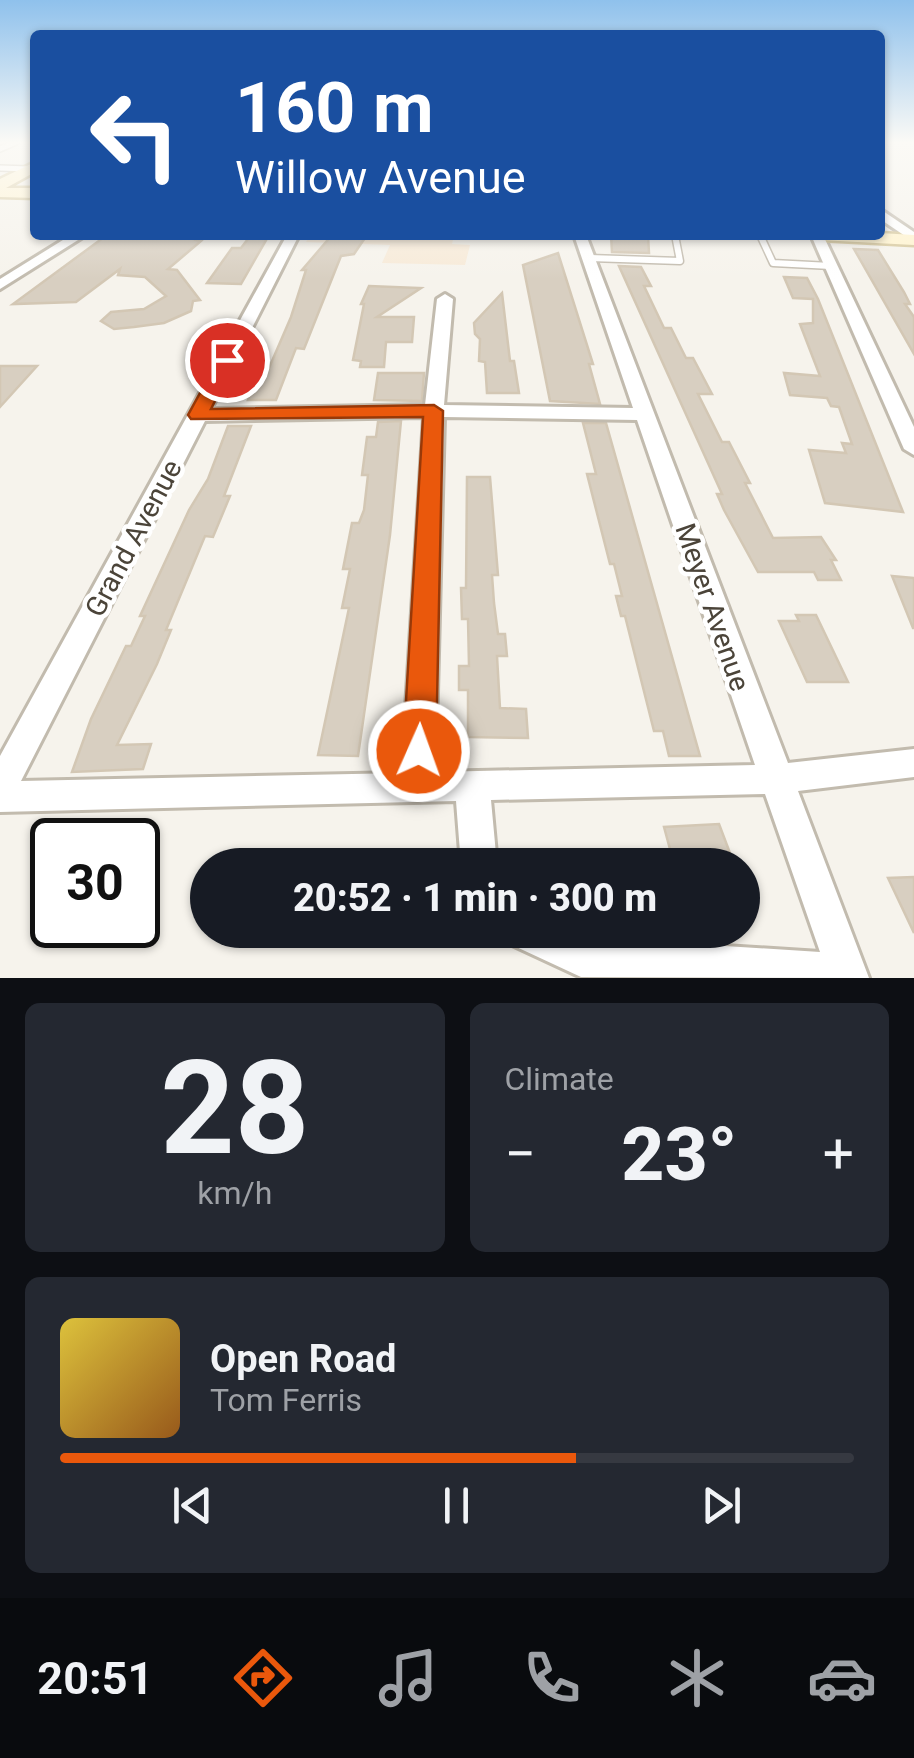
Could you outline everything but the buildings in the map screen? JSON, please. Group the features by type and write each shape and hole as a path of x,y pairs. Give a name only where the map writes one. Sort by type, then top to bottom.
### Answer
{"street":[{"path":"0,189 30,193"},
{"path":"885,216 914,239"},
{"path":"885,238 914,239"},
{"path":"0,285 72,240"},
{"name":"Grand Avenue","path":"0,788 290,240"},
{"path":"821,240 914,449"},
{"name":"Meyer Avenue","path":"585,247 848,976"},
{"path":"418,789 434,411 445,300"},
{"path":"198,415 434,411 645,414"},
{"path":"0,797 774,779 914,763"},
{"path":"474,788 475,848"},
{"path":"563,948 581,956 848,976"}],"lane":[{"path":"585,247 680,261 676,240"},
{"path":"762,240 773,263 831,266"}],"shaded area":[{"path":"453,240 452,244 470,245 465,265 382,263 390,245 306,242"}],"route":[{"path":"227,360 198,415 434,411 419,751"}]}
